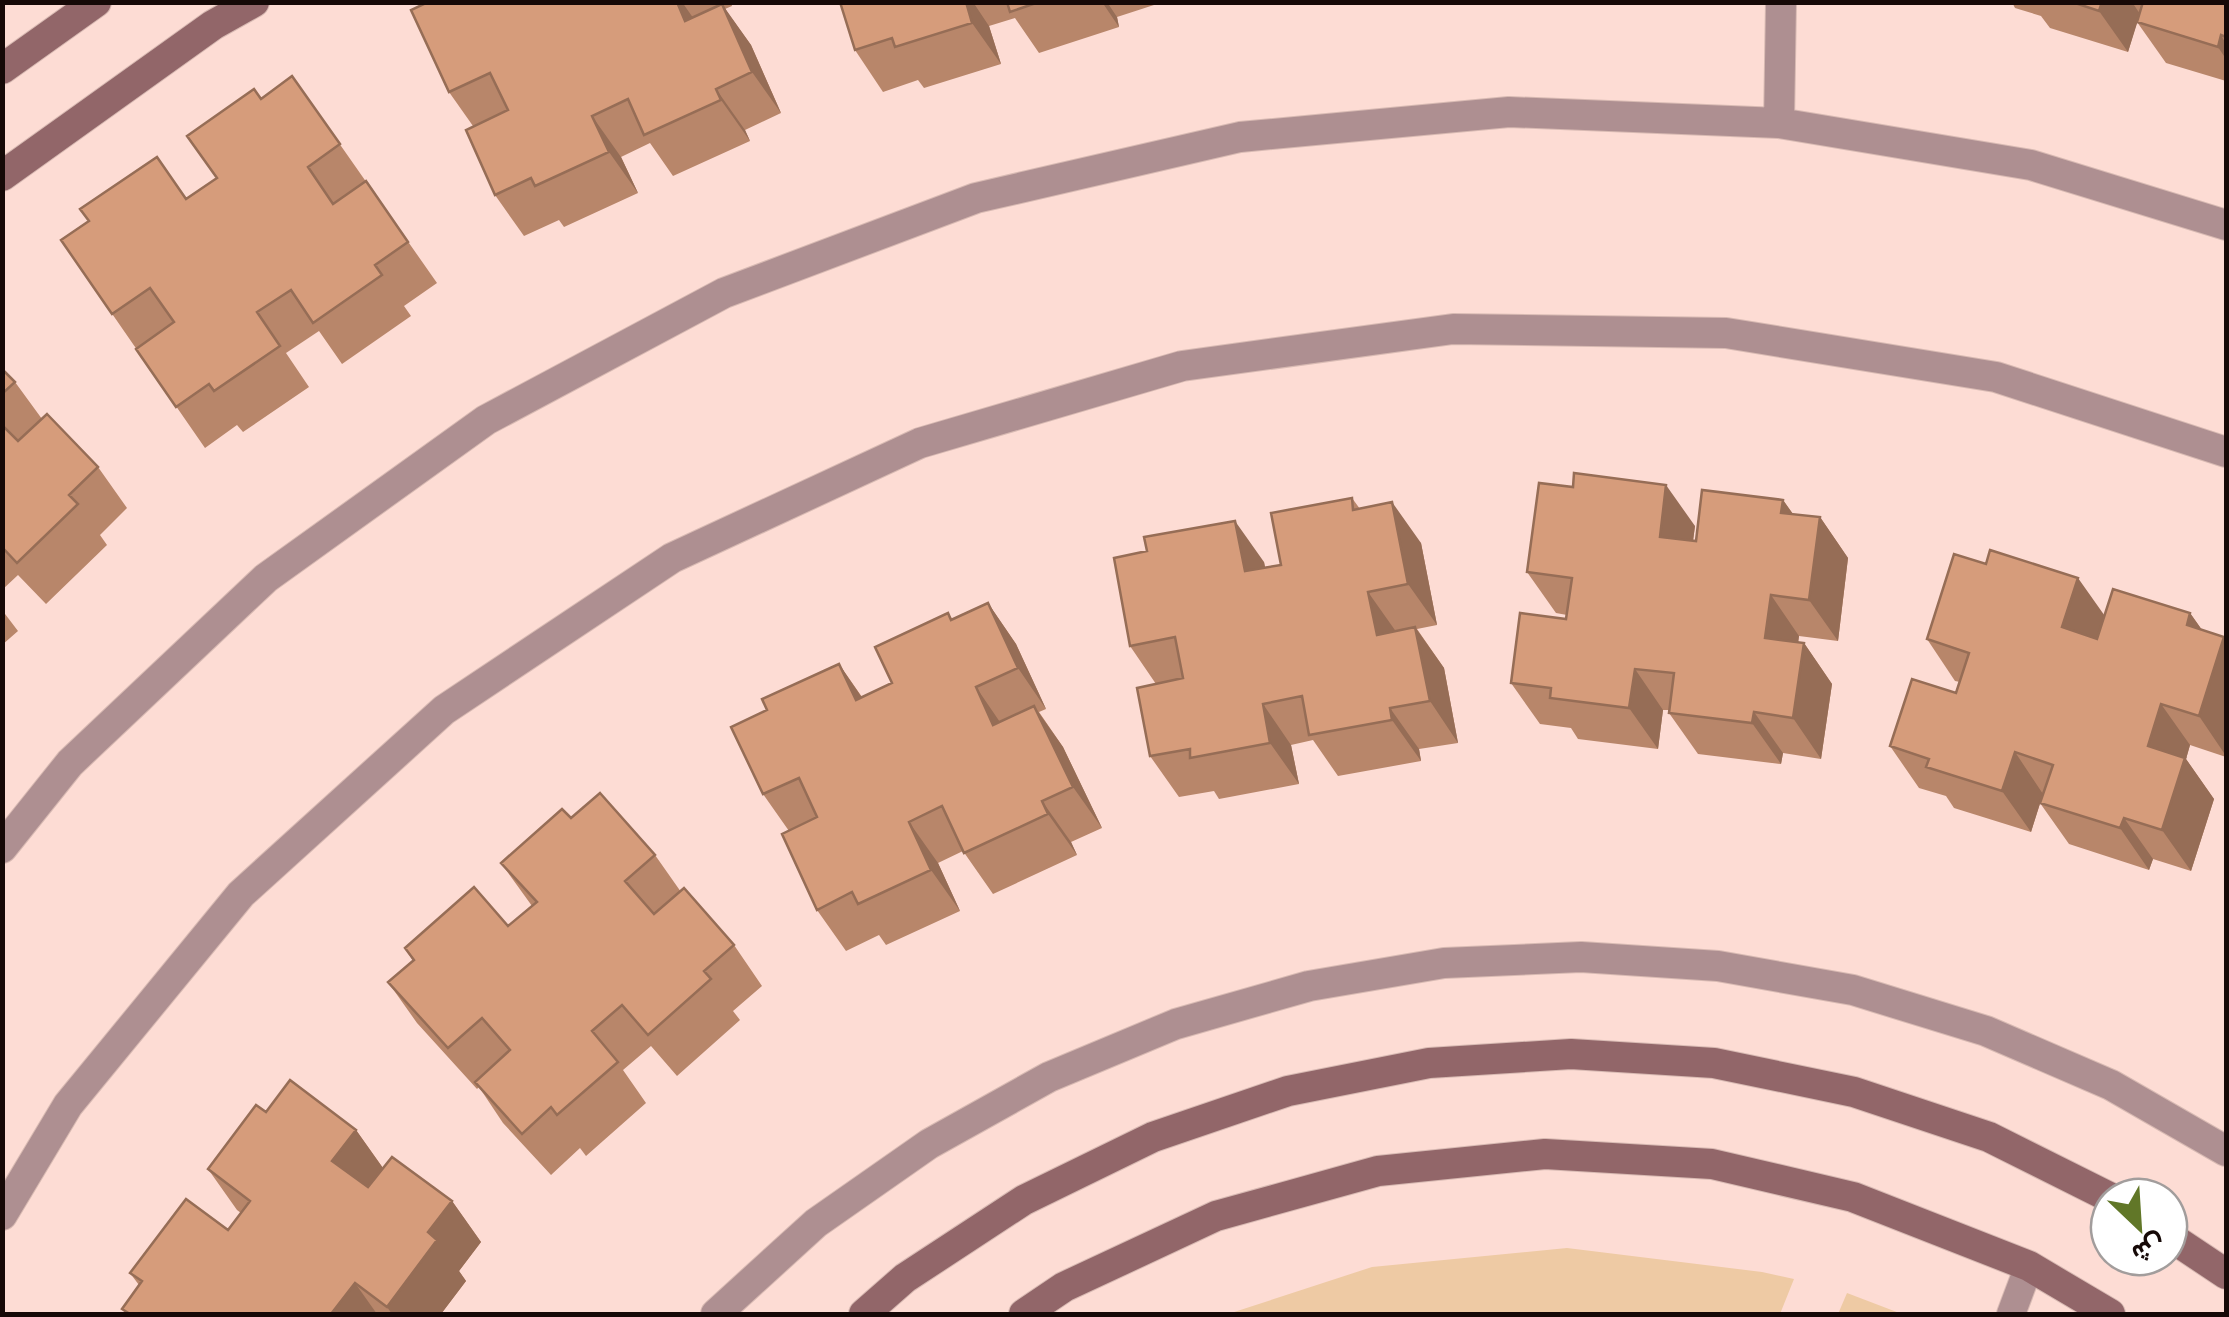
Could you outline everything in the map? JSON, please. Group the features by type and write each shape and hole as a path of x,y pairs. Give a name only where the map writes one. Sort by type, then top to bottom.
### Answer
{"street":[{"path":"2,69 96,2"},
{"path":"2,176 213,26 254,2"},
{"path":"1780,123 1782,2"},
{"path":"2,848 70,763 266,578 486,420 724,292 976,198 1240,137 1508,112 1780,123 2031,165 2226,225"},
{"path":"2,1215 68,1105 241,894 444,710 672,558 920,443 1182,366 1453,329 1726,333 1996,377 2226,452"},
{"path":"716,1314 832,1212 929,1144 1049,1077 1176,1024 1308,986 1444,963 1581,957 1718,966 1854,990 2004,1038 2111,1084 2226,1151"},
{"path":"864,1314 906,1278 1024,1200 1153,1137 1288,1091 1428,1063 1571,1054 1714,1064 1854,1092 1989,1138 2089,1187"},
{"path":"1024,1314 1064,1287 1216,1216 1378,1171 1545,1154 1712,1164 1853,1197 2029,1266 2110,1314"},
{"path":"2189,1249 2226,1274"}],"lane":[{"path":"2010,1314 2029,1266"}],"shaded area":[{"path":"1567,1248 1794,1279 1780,1314 1228,1314 1372,1267"},
{"path":"1847,1293 1902,1314 1838,1314"}],"building":[{"path":"428,2 677,2 685,21 722,4 752,72 716,89 721,100 644,135 628,99 592,116 609,152 535,186 531,178 495,195 466,130 508,110 490,73 449,92 411,10"},
{"path":"840,2 966,2 972,23 895,47 892,38 855,50"},
{"path":"1007,2 1039,2 1010,12"},
{"path":"2072,2 2102,2 2099,11"},
{"path":"2143,2 2226,2 2226,37 2221,35 2218,47 2137,22"},
{"path":"292,76 340,144 308,167 333,204 366,181 408,242 375,265 382,275 313,323 291,290 257,312 280,346 214,391 209,384 176,407 136,349 174,322 150,288 112,314 61,240 89,221 80,209 157,157 186,199 217,178 187,136 254,89 261,99"},
{"path":"2,369 15,382 2,394"},
{"path":"47,414 98,467 69,495 78,504 17,563 2,547 2,425 18,441"},
{"path":"1574,473 1666,485 1660,537 1696,541 1702,490 1783,500 1781,513 1820,517 1809,600 1771,595 1765,638 1804,643 1793,718 1754,712 1752,723 1669,713 1674,673 1635,669 1629,708 1550,698 1551,688 1511,683 1520,613 1566,619 1572,578 1527,572 1539,483 1573,487"},
{"path":"1352,498 1353,510 1392,502 1408,584 1368,592 1377,635 1415,627 1430,701 1390,708 1392,720 1309,735 1302,696 1263,704 1270,743 1190,758 1190,749 1150,756 1137,688 1183,678 1175,637 1130,646 1114,558 1147,551 1144,537 1235,521 1245,571 1281,565 1271,513"},
{"path":"1990,550 2078,578 2062,627 2097,639 2113,589 2190,613 2187,625 2224,637 2199,716 2161,704 2148,746 2185,758 2162,830 2124,818 2120,828 2040,803 2053,765 2015,752 2002,791 1926,767 1929,759 1890,746 1912,679 1956,693 1969,653 1927,639 1954,554 1986,564"},
{"path":"988,603 1018,668 976,687 993,725 1034,706 1073,787 1042,801 1048,814 964,853 942,806 909,822 931,870 858,904 852,892 817,910 782,834 817,817 799,778 763,794 731,727 767,710 762,699 839,664 856,700 892,683 875,647 948,613 951,620"},
{"path":"600,793 655,855 625,881 654,914 684,888 734,945 704,971 711,979 648,1035 622,1005 592,1031 618,1062 557,1115 551,1107 522,1134 475,1082 510,1050 482,1018 448,1048 388,982 414,960 405,948 474,887 508,926 537,902 501,863 562,809 571,818"},
{"path":"290,1080 356,1130 332,1161 368,1187 392,1157 452,1201 428,1232 437,1240 387,1307 355,1283 331,1314 130,1314 122,1309 142,1281 130,1273 186,1199 228,1230 250,1201 208,1169 256,1105 266,1112"}]}
